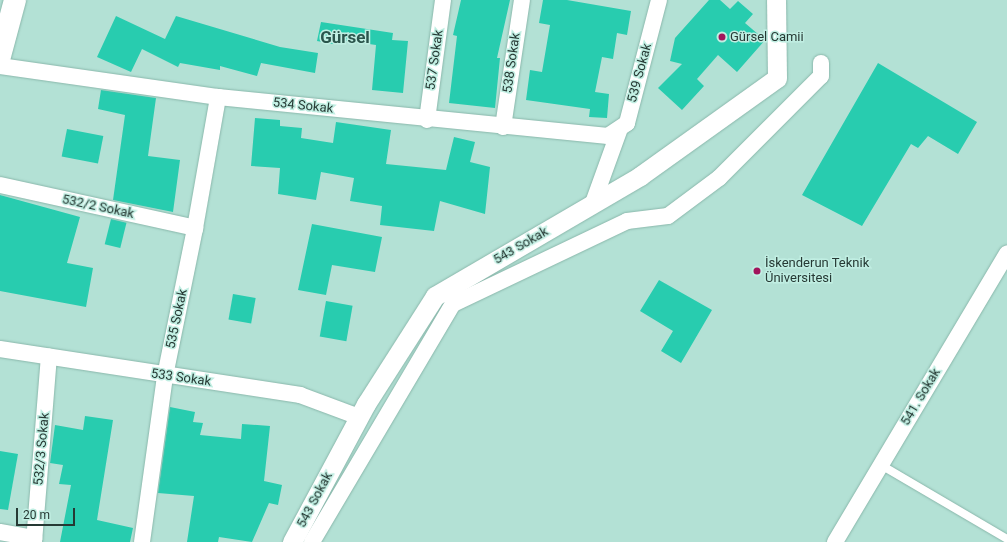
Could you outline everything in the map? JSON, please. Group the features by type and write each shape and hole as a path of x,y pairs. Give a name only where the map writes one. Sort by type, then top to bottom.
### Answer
{"main road":[{"path":"0,56 15,0"}],"street":[{"name":"537 Sokak","path":"427,120 443,0"},
{"name":"538 Sokak","path":"503,127 522,0"},
{"name":"539 Sokak","path":"593,203 613,133 627,123 659,0"},
{"name":"543 Sokak","path":"292,542 359,417 435,296 640,176 777,78 776,0"},
{"path":"312,542 453,304 627,221 668,216 719,178 821,76 821,63"},
{"name":"534 Sokak","path":"0,66 218,97 427,120 503,127 613,133"},
{"name":"535 Sokak","path":"142,542 165,376 195,228 218,97"},
{"name":"532/2 Sokak","path":"0,185 195,228"},
{"name":"541. Sokak","path":"835,542 1007,253"},
{"name":"533 Sokak","path":"0,349 165,376 300,395 359,417"},
{"name":"532/3 Sokak","path":"34,540 49,357"},
{"path":"0,532 34,540"}],"lane":[{"path":"881,465 1007,539"}],"building":[{"path":"461,0 510,0 497,58 500,58 495,108 449,103 457,36 453,35"},
{"path":"543,0 567,0 631,11 627,35 617,33 613,59 602,57 595,92 609,94 607,118 589,117 590,109 526,100 530,70 542,72 550,25 539,23"},
{"name":"Gürsel Camii","path":"709,0 720,0 730,9 738,1 753,14 745,23 765,40 737,72 718,55 697,79 704,86 682,110 658,88 682,64 670,61 675,38"},
{"path":"116,16 165,39 176,16 280,47 318,53 315,73 261,63 257,76 220,66 220,70 180,63 178,67 142,49 131,72 97,57"},
{"path":"321,22 393,33 392,40 408,41 403,93 372,90 376,45 334,39 333,44 317,41"},
{"path":"878,63 977,122 958,154 928,136 918,148 911,144 862,226 802,195"},
{"path":"101,90 156,98 148,156 180,160 173,212 113,200 125,115 98,109"},
{"path":"255,118 280,120 280,126 302,128 301,138 333,143 336,122 391,130 386,164 446,170 454,137 475,142 470,162 490,167 485,214 440,201 434,231 380,225 382,206 350,201 354,178 321,172 316,200 278,194 280,168 251,166"},
{"path":"67,129 103,136 98,164 62,156"},
{"path":"0,195 80,217 67,263 93,268 86,307 0,291"},
{"path":"111,219 127,223 120,248 105,244"},
{"path":"312,224 382,237 375,272 332,265 326,295 298,290"},
{"path":"659,280 712,310 681,363 661,351 673,331 640,311"},
{"path":"233,294 256,298 251,324 228,320"},
{"path":"326,301 353,306 346,341 320,336"},
{"path":"170,407 195,412 193,422 203,423 200,435 241,439 242,424 270,426 264,481 282,485 278,505 269,503 252,542 219,537 218,542 187,542 194,496 158,493"},
{"path":"85,416 113,420 97,520 133,528 130,542 60,542 71,485 59,484 63,465 50,463 55,425 83,430"},
{"path":"0,451 18,454 8,510 0,509"}],"place":[{"name":"Gürsel Camii","path":"722,37"},
{"name":"İskenderun Teknik Üniversitesi","path":"757,271"}],"district":[{"name":"Gürsel","path":"345,38"}]}
